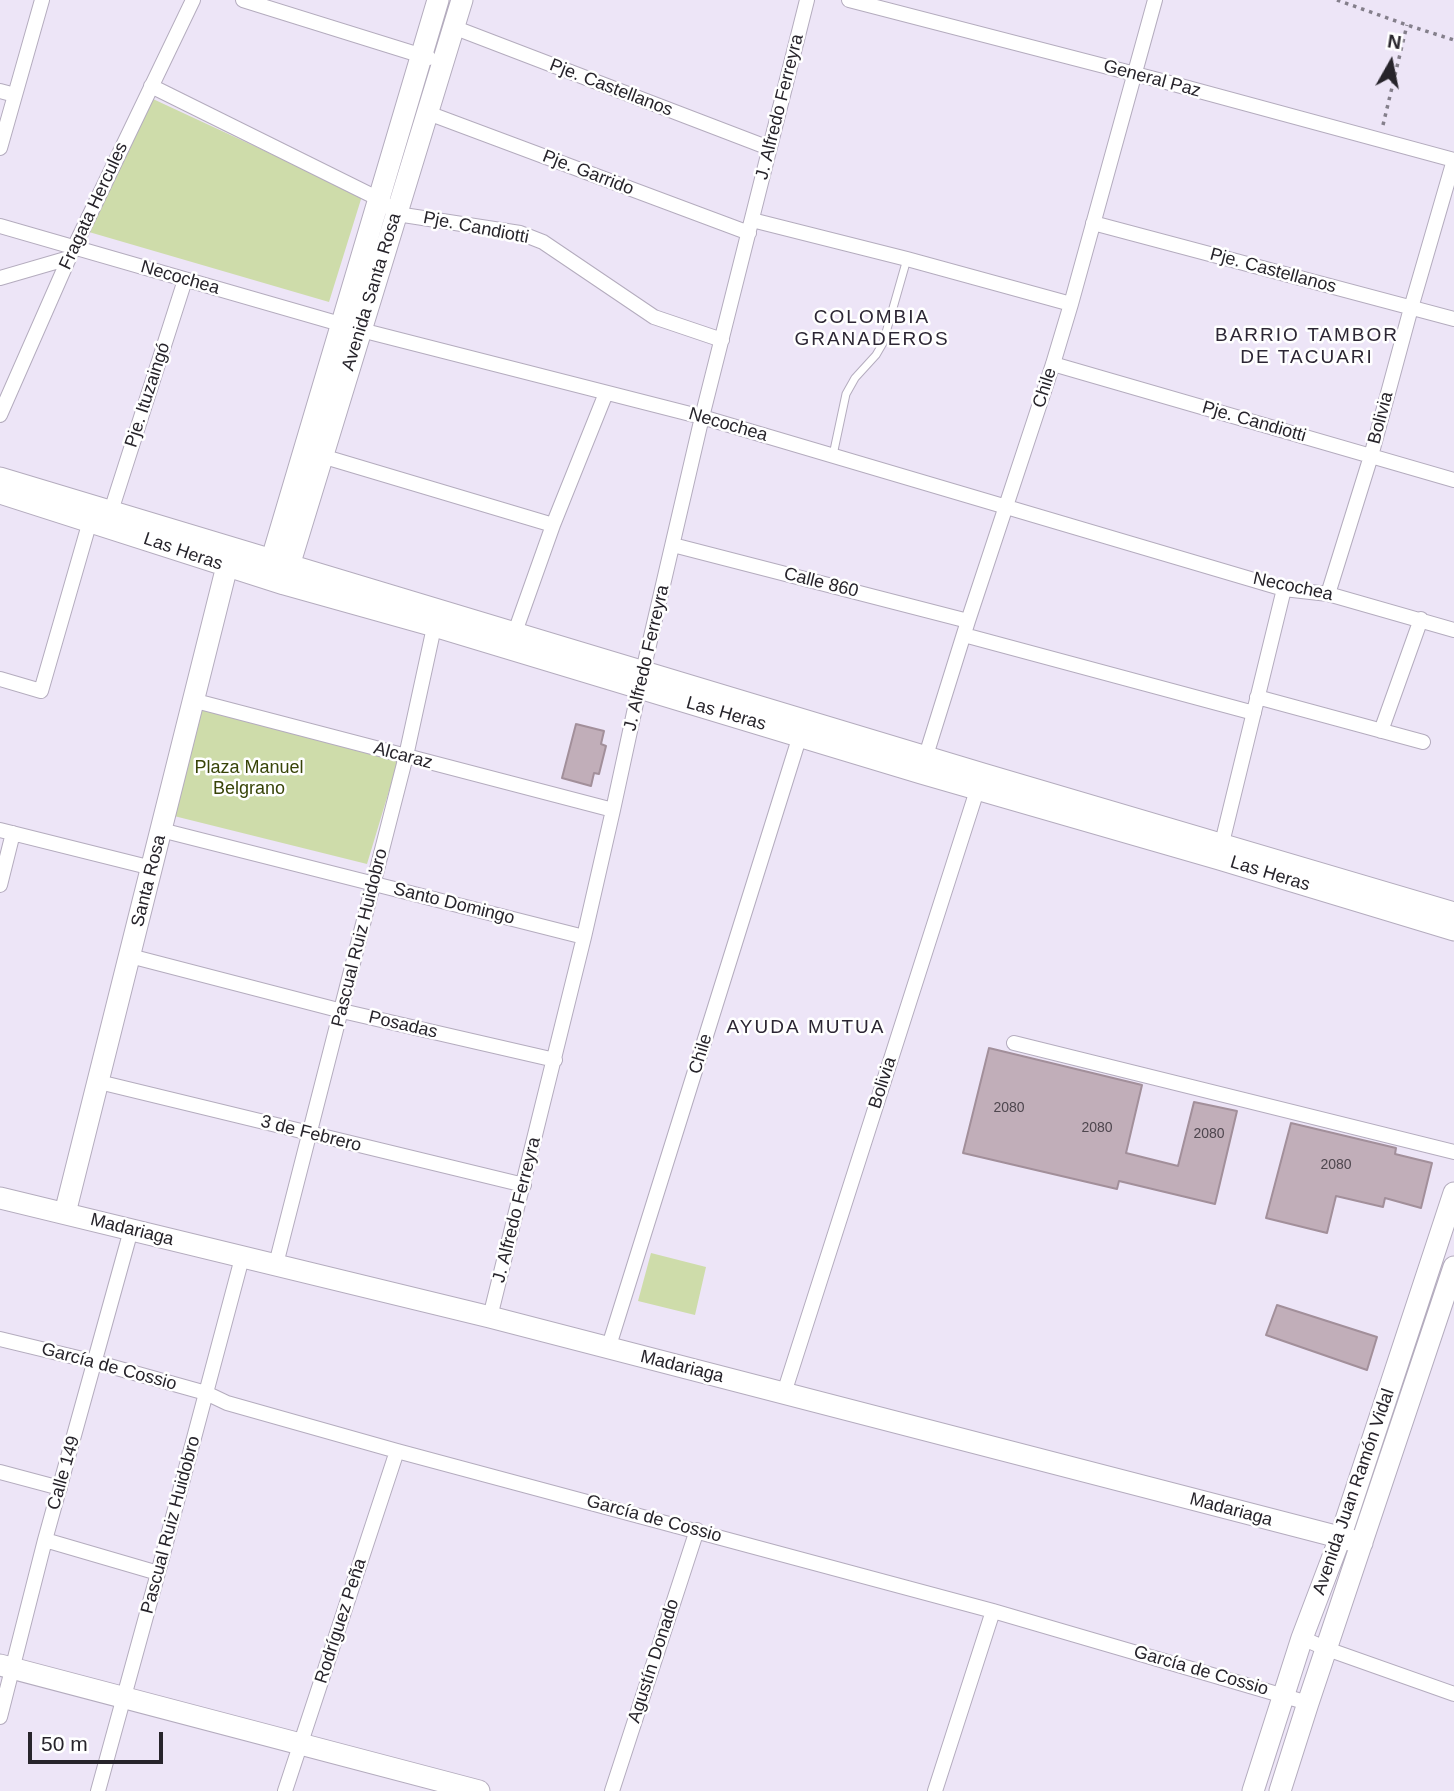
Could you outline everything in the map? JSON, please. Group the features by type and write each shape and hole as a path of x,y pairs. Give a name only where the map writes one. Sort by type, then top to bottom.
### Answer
{"main road":[{"name":"Avenida Santa Rosa","path":"277,572 351,327 379,199 438,0"},
{"name":"Avenida Santa Rosa","path":"351,327 397,214 462,0"},
{"name":"Las Heras","path":"0,478 111,511 229,558"},
{"name":"Las Heras","path":"0,494 436,618 980,782 1220,851 1454,913"},
{"name":"Santa Rosa","path":"65,1213 229,558"},
{"name":"Las Heras","path":"436,618 515,632 641,680"},
{"name":"Las Heras","path":"1220,851 1454,930"},
{"name":"Avenida Juan Ramón Vidal","path":"1253,1791 1302,1638 1340,1538 1454,1193"},
{"name":"Madariaga","path":"0,1198 491,1317 1363,1543"},
{"name":"Avenida Juan Ramón Vidal","path":"1280,1791 1453,1272"},
{"path":"6,1666 479,1791"}],"street":[{"path":"0,148 7,93 42,0"},
{"name":"Fragata Hercules","path":"0,415 72,252 192,0"},
{"path":"243,0 442,63"},
{"name":"J. Alfredo Ferreyra","path":"491,1317 614,810 702,417 807,0"},
{"name":"General Paz","path":"849,0 1454,160"},
{"name":"Chile","path":"924,764 1053,364 1155,0"},
{"name":"Pje. Castellanos","path":"453,27 769,148"},
{"path":"152,86 379,199 397,214"},
{"name":"Pje. Garrido","path":"428,113 750,227 907,260 1071,304"},
{"name":"Bolivia","path":"1328,594 1371,456 1454,160"},
{"name":"Pje. Candiotti","path":"397,214 520,233 543,242 654,317 722,340"},
{"name":"Pje. Castellanos","path":"1093,223 1454,319"},
{"name":"Necochea","path":"0,226 72,252 702,417 1284,589 1328,594 1454,629"},
{"path":"0,278 72,252"},
{"name":"Pje. Ituzaingó","path":"111,511 186,280"},
{"name":"Pje. Candiotti","path":"1053,364 1454,480"},
{"path":"515,632 606,393"},
{"path":"313,453 554,525"},
{"path":"0,679 41,691 90,521"},
{"name":"Calle 860","path":"673,545 1254,713"},
{"path":"1220,851 1284,589"},
{"name":"Pascual Ruiz Huidobro","path":"276,1264 405,757 436,618"},
{"path":"1381,731 1421,619"},
{"path":"1257,697 1423,742"},
{"name":"Alcaraz","path":"192,700 614,810"},
{"name":"Chile","path":"608,1349 803,728"},
{"name":"Bolivia","path":"784,1393 980,782"},
{"path":"0,885 6,831 152,868"},
{"name":"Santo Domingo","path":"161,831 584,937"},
{"name":"Posadas","path":"130,956 342,1011 555,1060"},
{"path":"1014,1042 1454,1152"},
{"name":"3 de Febrero","path":"99,1082 524,1185"},
{"name":"Calle 149","path":"0,1717 6,1666 60,1488 131,1230"},
{"name":"Pascual Ruiz Huidobro","path":"98,1791 242,1258"},
{"path":"1430,1267 1453,1272"},
{"name":"García de Cossio","path":"0,1339 206,1393 227,1404 397,1451 993,1611 1308,1703"},
{"name":"Rodríguez Peña","path":"285,1791 397,1451"},
{"path":"0,1472 60,1488"},
{"name":"Agustín Donado","path":"612,1791 697,1530"},
{"path":"45,1540 158,1573"},
{"path":"935,1791 993,1611"},
{"path":"1302,1638 1326,1649 1454,1693"}],"lane":[{"path":"833,456 846,394 855,378 883,343 907,260"}],"path":[{"path":"1337,0 1454,40"},
{"path":"1380,139 1407,25"}],"green space":[{"path":"153,99 362,196 329,302 89,232"},
{"name":"Plaza Manuel Belgrano","path":"202,710 398,761 367,864 174,816"},
{"path":"651,1253 706,1267 695,1315 638,1301"}],"building":[{"path":"576,724 604,731 601,744 606,746 599,774 594,773 591,786 562,778"},
{"path":"989,1048 1142,1085 1126,1153 1178,1166 1194,1102 1237,1111 1215,1204 1119,1181 1117,1189 963,1153"},
{"path":"1291,1123 1396,1148 1395,1154 1432,1163 1421,1208 1385,1198 1383,1207 1336,1196 1327,1233 1266,1218"},
{"path":"1277,1305 1377,1337 1367,1370 1266,1335"}],"district":[{"name":"COLOMBIA GRANADEROS","path":"872,329"},
{"name":"BARRIO TAMBOR DE TACUARI","path":"1307,347"},
{"name":"AYUDA MUTUA","path":"806,1028"}]}
